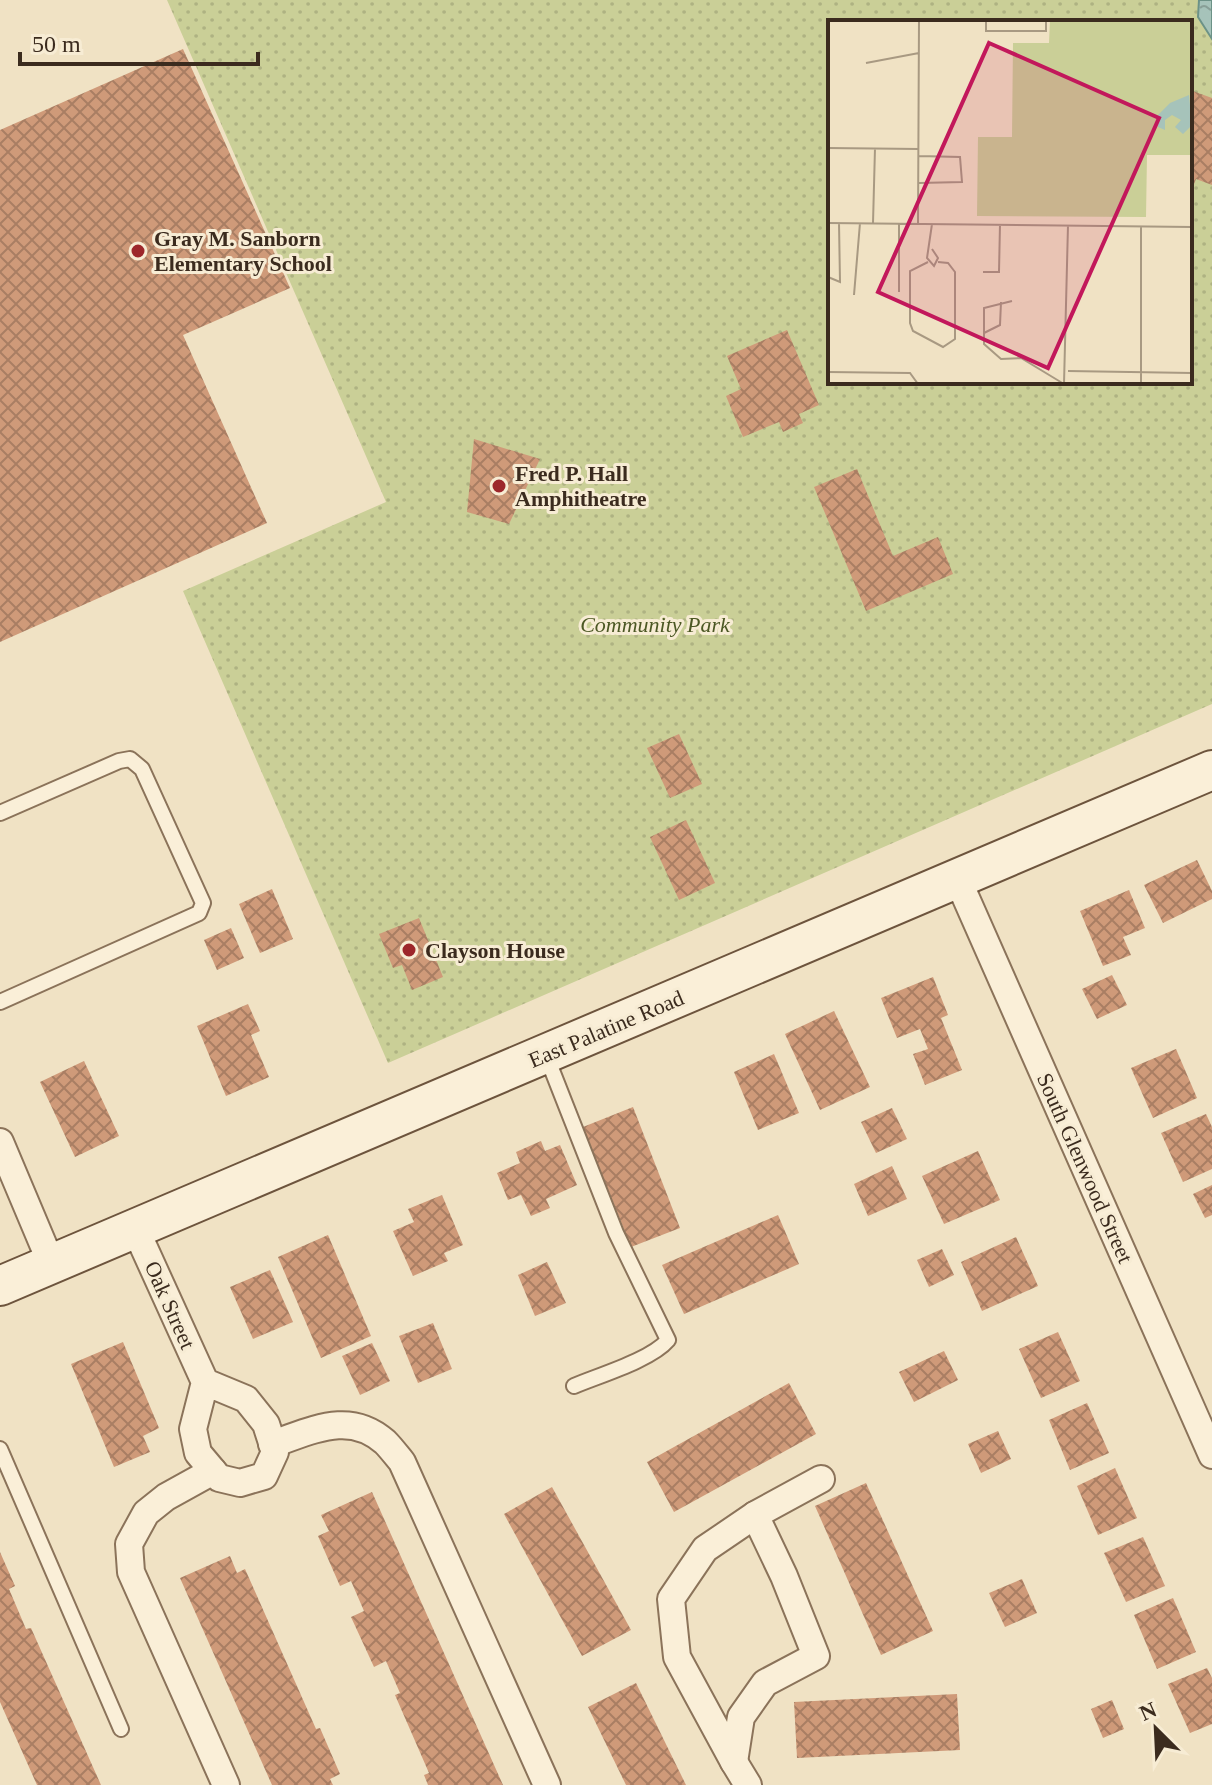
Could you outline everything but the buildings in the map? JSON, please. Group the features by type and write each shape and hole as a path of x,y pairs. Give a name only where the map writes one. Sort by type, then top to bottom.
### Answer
{"main road":[{"name":"East Palatine Road","path":"0,1286 1212,770"}],"street":[{"name":"South Glenwood Street","path":"958,880 1212,1455"},
{"path":"0,1142 51,1263"},
{"name":"Oak Street","path":"135,1228 205,1382"},
{"path":"205,1382 246,1399 266,1424 272,1444 275,1452 264,1476 240,1483 219,1478 198,1453 193,1429 205,1382"},
{"path":"272,1444 336,1423 366,1429 385,1442 402,1462 547,1785"},
{"path":"213,1471 166,1497 146,1513 129,1544 131,1572 226,1785"},
{"path":"748,1785 677,1657 671,1599 705,1549 755,1515 821,1479"},
{"path":"734,1762 741,1717 765,1683 816,1656 755,1515"}],"lane":[{"path":"0,813 130,759 142,769 203,903 199,913 0,1002"},
{"path":"546,1055 616,1233 668,1340 650,1355 574,1386"},
{"path":"0,1449 121,1729"}],"green space":[{"name":"Community Park","path":"167,0 1212,0 1212,704 388,1063 183,591 386,502"}],"water":[{"path":"1199,0 1212,0 1212,39 1198,17"}],"place":[{"name":"Gray M. Sanborn Elementary School","path":"138,251"},
{"name":"Fred P. Hall Amphitheatre","path":"499,486"},
{"name":"Clayson House","path":"409,950"}]}
